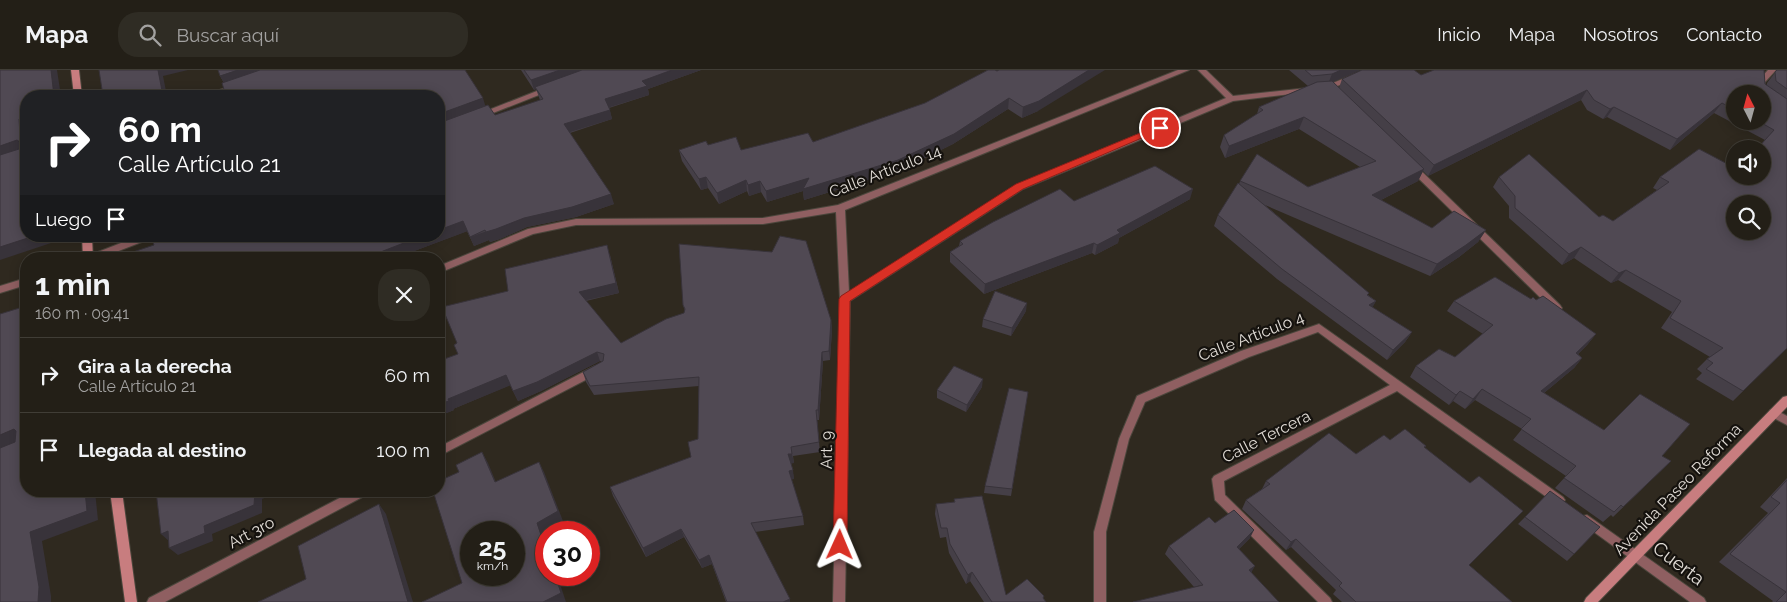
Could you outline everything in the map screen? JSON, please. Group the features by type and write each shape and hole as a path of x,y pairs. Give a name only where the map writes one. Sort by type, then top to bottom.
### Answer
{"main road":[{"path":"74,70 77,90"},
{"name":"Avenida Paseo Reforma","path":"1590,602 1787,400"},
{"path":"117,497 131,602"}],"street":[{"name":"Calle Artículo 14","path":"445,267 532,231 576,222 763,221 840,208 1185,70"},
{"path":"1202,70 1231,99"},
{"path":"845,299 1020,187 1231,99 1334,91 1371,70"},
{"path":"1761,85 1761,82 1772,70"},
{"path":"225,90 241,85"},
{"path":"475,116 556,87"},
{"path":"1408,164 1564,315"},
{"name":"Art. 9","path":"839,602 845,299 840,208"},
{"path":"107,252 133,242"},
{"path":"0,290 20,283"},
{"name":"Calle Artículo 4","path":"1100,602 1100,532 1124,439 1141,399 1246,354 1319,328 1564,504"},
{"path":"445,449 601,367"},
{"name":"Calle Tercera","path":"1326,602 1220,497 1218,479 1398,386"},
{"path":"1774,413 1787,421"},
{"name":"Art 3ro","path":"153,602 353,497"},
{"path":"1580,515 1636,554"},
{"name":"Cuerta","path":"1636,554 1700,602"}],"building":[{"path":"0,70 51,70 53,90 20,90 20,142 17,140 0,146"},
{"path":"99,70 158,70 162,90 102,90"},
{"path":"218,70 238,70 220,76"},
{"path":"260,70 465,70 483,98 445,112 445,90 224,90 222,83"},
{"path":"524,70 560,70 531,80"},
{"path":"582,70 672,70 642,81 647,86 605,99 610,110 564,124 611,194 572,207 524,218 496,229 486,232 485,230 470,237 463,221 445,228 445,121 488,105 495,115 543,99 535,87"},
{"path":"988,70 1089,70 1039,101 1023,107 1009,98 954,134 898,160 803,189 809,178 766,191 760,181 748,185 746,180 717,193 706,177 699,179 679,150 706,141 708,145 736,137 741,150 808,133 813,142 925,103"},
{"path":"1305,70 1341,70 1332,74 1312,76"},
{"path":"1362,70 1414,70 1421,75 1434,70 1764,70 1766,85 1726,85 1726,105 1722,103 1677,139 1614,107 1610,109 1594,100 1587,90 1434,165 1342,79"},
{"path":"1777,70 1787,70 1787,89 1776,81 1775,72"},
{"path":"1332,81 1424,169 1372,195 1432,228 1454,211 1486,230 1437,264 1240,181 1257,154 1308,187 1376,161 1304,117 1229,146 1224,135 1263,110 1259,107 1317,82"},
{"path":"1771,88 1787,99 1787,348 1743,391 1706,369 1713,363 1707,359 1723,348 1670,318 1681,301 1626,270 1619,273 1581,247 1569,254 1515,208 1515,196 1499,177 1529,154 1599,217 1603,215 1613,221 1669,182 1660,177 1699,149 1726,163 1726,185 1771,185 1771,140 1765,140 1774,130 1771,128"},
{"path":"20,142 20,241 0,247 0,155 19,149"},
{"path":"1155,166 1193,189 1117,230 1120,233 1097,245 1094,243 985,284 950,252 963,244 960,241 993,222 1060,189 1074,201"},
{"path":"1238,183 1369,293 1367,295 1376,301 1369,305 1412,332 1393,350 1282,269 1218,215"},
{"path":"780,236 806,241 831,320 829,351 822,352 818,410 816,410 819,442 791,447 792,454 788,454 793,470 789,471 803,516 751,523 790,599 783,602 727,602 709,555 699,560 681,529 643,548 610,487 691,457 688,442 698,439 699,377 590,386 583,372 603,361 604,354 597,352 537,382 513,391 506,375 448,399 449,401 445,402 445,359 458,354 454,345 457,343 445,314 445,306 508,291 505,269 607,245 616,283 579,292 621,343 666,319 684,313 679,244 772,252"},
{"path":"153,242 406,242 381,252 133,252 154,245"},
{"path":"1495,277 1531,299 1533,297 1536,300 1543,296 1596,334 1576,353 1582,358 1541,391 1604,430 1640,394 1690,424 1662,456 1671,461 1623,507 1621,505 1614,512 1564,478 1576,466 1521,429 1531,419 1482,389 1473,399 1460,391 1456,395 1416,366 1439,349 1455,357 1493,325 1454,301"},
{"path":"995,291 1027,303 1012,328 983,319"},
{"path":"20,308 20,497 86,497 87,511 30,532 39,587 38,602 0,602 0,448 15,442 16,431 14,429 0,435 0,314"},
{"path":"954,366 983,379 967,405 937,390"},
{"path":"1009,388 1028,392 1012,489 985,486"},
{"path":"1405,429 1426,446 1424,447 1470,483 1479,476 1523,511 1469,565 1512,602 1356,602 1339,586 1342,583 1296,539 1291,542 1246,500 1270,484 1266,481 1329,433 1356,454 1384,435 1390,440"},
{"path":"482,452 495,482 539,462 558,511 540,521 535,521 535,586 559,586 561,593 543,602 422,602 460,584 460,586 525,586 525,521 460,521 460,577 435,497 445,497 445,478 459,472 456,465"},
{"path":"1787,480 1787,602 1776,602 1786,592 1730,554 1780,503 1771,497"},
{"path":"1550,491 1600,527 1574,554 1525,517"},
{"path":"982,496 1006,595 1027,579 1044,596 1043,598 1046,602 992,602 972,572 968,575 950,544 947,528 941,528 936,504 955,502 954,499"},
{"path":"157,497 255,497 254,505 204,526 205,533 169,548 168,531 161,534"},
{"path":"379,504 408,602 258,602 306,579 298,546"},
{"path":"1234,510 1254,530 1237,547 1255,566 1249,570 1279,602 1133,602 1203,585 1169,546 1209,517 1215,523"}],"route":[{"path":"840,545 845,299 1020,187 1160,128"}]}
